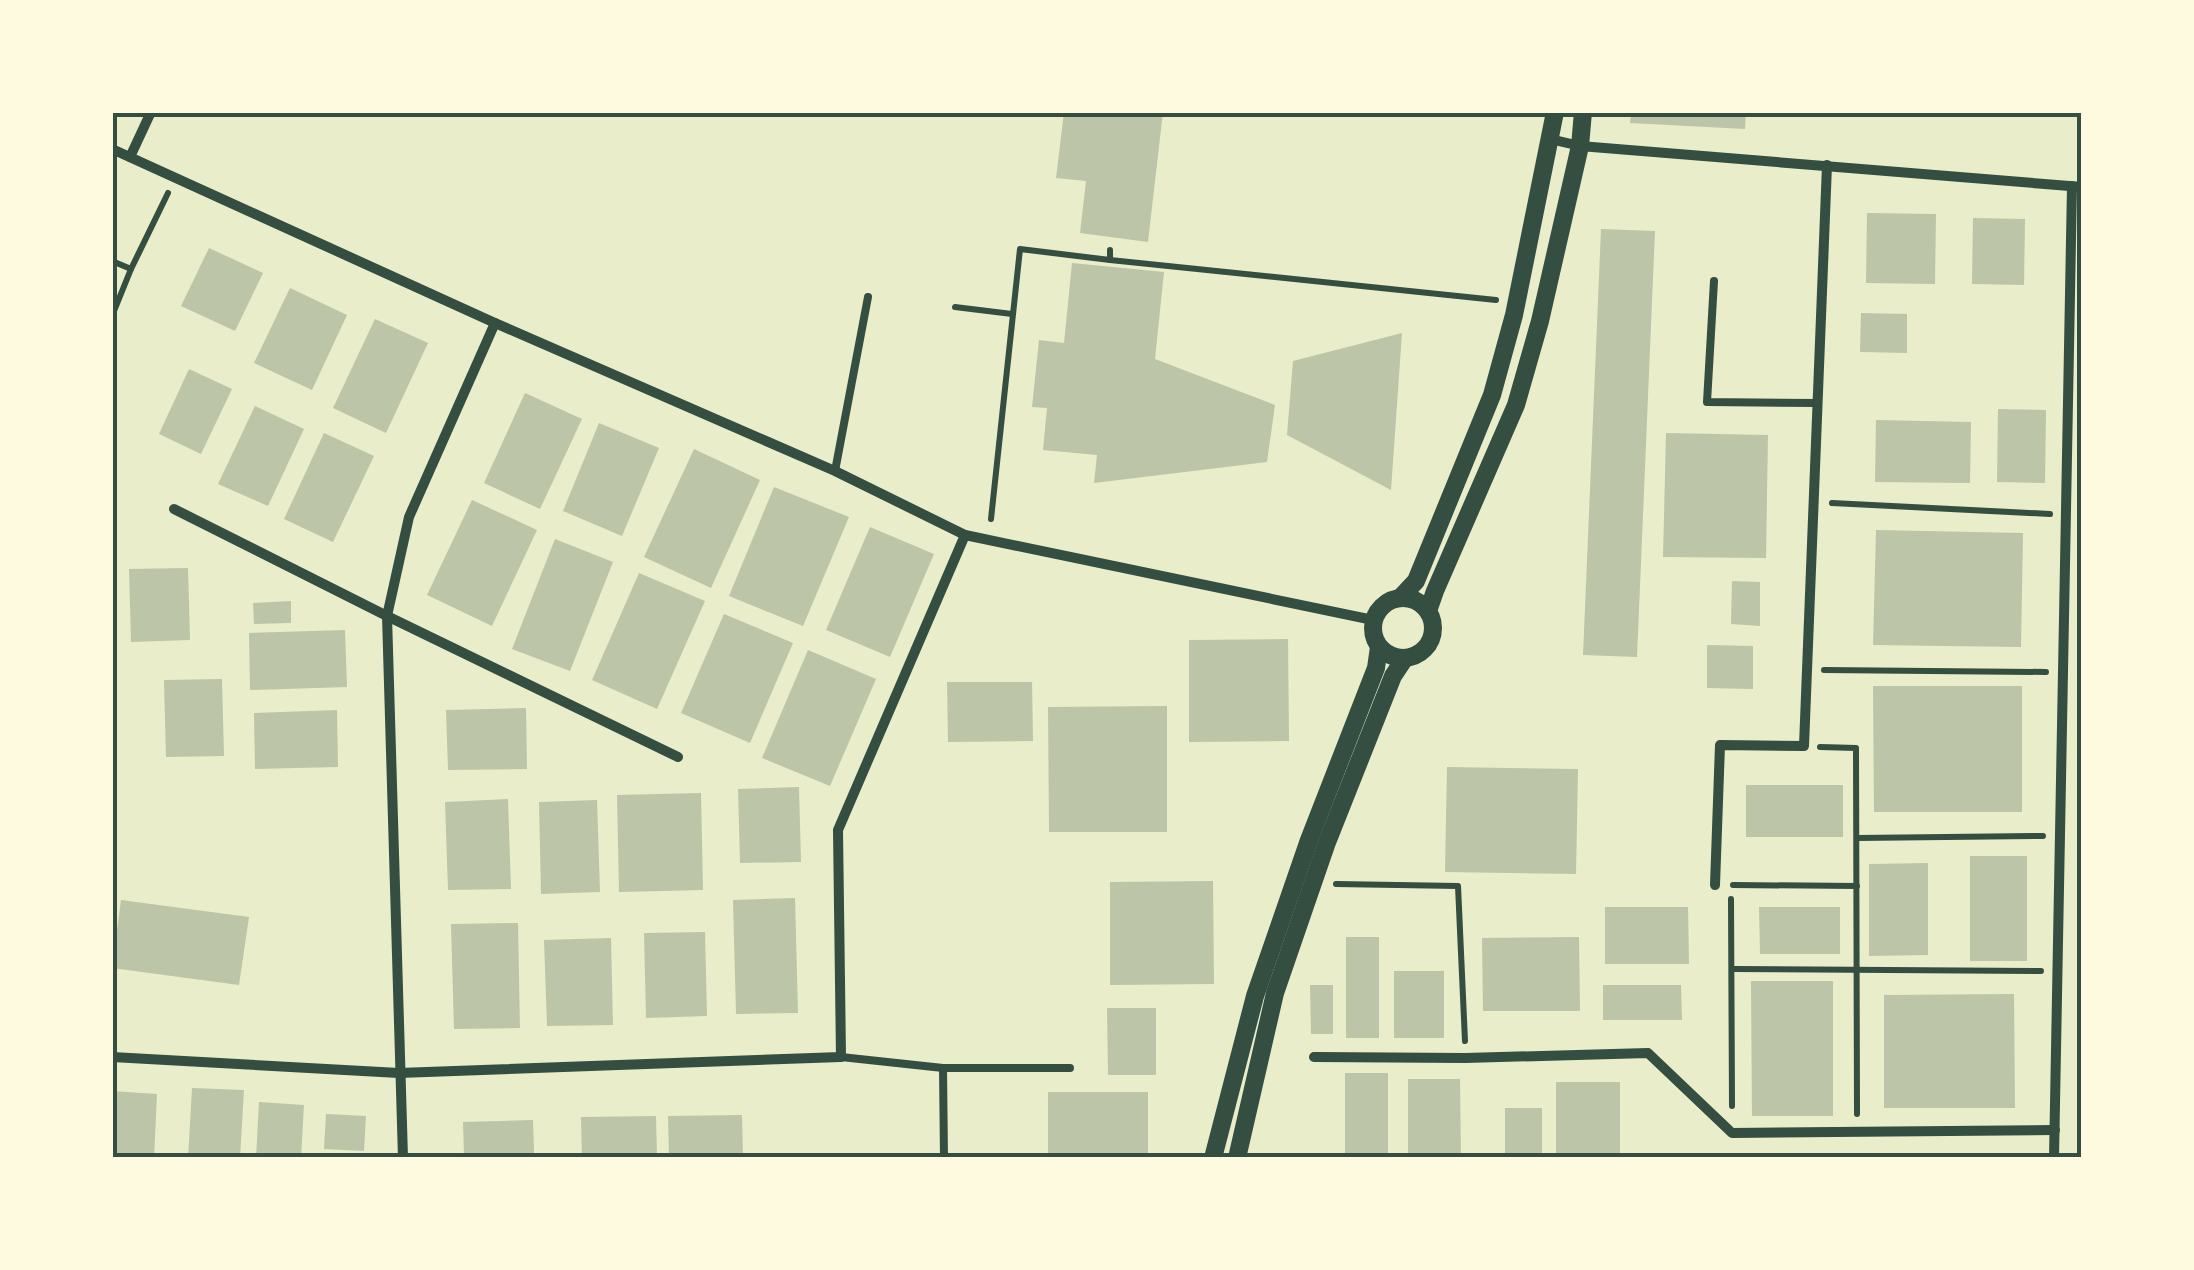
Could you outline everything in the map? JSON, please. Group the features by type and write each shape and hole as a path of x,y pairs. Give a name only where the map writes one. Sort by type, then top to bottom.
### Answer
{"street":[{"path":"130,157 151,112"},
{"path":"1402,597 1412,599 1433,620 1430,642 1416,656 1395,658 1379,648 1374,639 1373,620 1383,604 1402,597 1416,581 1492,395 1517,302 1555,112"},
{"path":"1428,611 1516,404 1540,321 1580,146 1583,112"},
{"path":"1550,139 1580,146 2077,186 2062,672 2054,1158"},
{"path":"112,149 834,471 965,535 1373,620"},
{"path":"1715,885 1720,745 1804,746 1827,165"},
{"path":"403,1158 387,616 410,517 495,323"},
{"path":"174,509 678,757"},
{"path":"112,1057 399,1073 841,1057 838,830 965,535"},
{"path":"1214,1158 1254,996 1376,668 1379,648"},
{"path":"1237,1158 1275,992 1326,845 1393,676 1405,658"},
{"path":"1314,1056 1465,1058 1648,1053 1732,1133 2054,1130"}],"lane":[{"path":"1714,281 1707,402 1817,403"},
{"path":"834,471 868,298"},
{"path":"841,1057 943,1068 1070,1068"},
{"path":"943,1068 944,1158"}],"path":[{"path":"112,316 176,178"},
{"path":"989,540 1020,249 1517,302"},
{"path":"1110,250 1110,260"},
{"path":"112,261 131,269"},
{"path":"955,307 1012,314"},
{"path":"1813,502 2066,514"},
{"path":"1807,670 2062,672"},
{"path":"1804,746 1856,748 1857,1132"},
{"path":"1857,838 2059,836"},
{"path":"1314,883 1458,886 1465,1058"},
{"path":"1732,1133 1731,885 1857,886"},
{"path":"1732,969 2056,971"}],"building":[{"path":"1064,112 1163,112 1148,242 1080,233 1086,181 1056,178"},
{"path":"1631,112 1746,112 1745,129 1630,123"},
{"path":"1867,213 1936,214 1935,284 1866,283"},
{"path":"1973,218 2025,219 2024,285 1972,284"},
{"path":"1601,229 1655,231 1637,657 1583,655"},
{"path":"209,248 263,273 235,331 181,306"},
{"path":"1072,263 1164,272 1155,359 1275,405 1267,462 1094,483 1097,455 1043,450 1047,408 1032,407 1039,340 1064,343"},
{"path":"290,288 347,315 312,390 254,363"},
{"path":"1861,313 1907,314 1907,353 1860,352"},
{"path":"375,319 428,343 386,433 333,408"},
{"path":"1402,333 1391,490 1287,435 1293,361"},
{"path":"189,369 232,389 201,454 159,434"},
{"path":"525,393 582,419 540,509 484,483"},
{"path":"255,406 304,429 268,506 218,484"},
{"path":"1998,409 2046,410 2045,483 1997,482"},
{"path":"1876,420 1971,422 1970,483 1875,482"},
{"path":"599,423 659,448 622,536 563,511"},
{"path":"324,433 374,456 333,542 284,519"},
{"path":"1666,433 1768,435 1766,558 1663,557"},
{"path":"694,449 760,480 711,588 644,557"},
{"path":"774,487 849,517 803,626 729,596"},
{"path":"472,500 537,530 492,626 427,595"},
{"path":"870,527 934,554 890,657 826,630"},
{"path":"1876,530 2023,533 2021,647 1873,645"},
{"path":"555,539 613,562 570,671 512,649"},
{"path":"188,568 190,640 131,642 129,569"},
{"path":"639,573 705,601 657,709 592,680"},
{"path":"1732,581 1760,582 1760,626 1731,624"},
{"path":"291,601 291,623 254,624 253,603"},
{"path":"724,614 793,643 750,743 681,713"},
{"path":"345,630 347,687 250,690 249,633"},
{"path":"1288,639 1289,741 1189,742 1189,640"},
{"path":"1707,645 1753,646 1753,689 1707,688"},
{"path":"808,650 876,679 830,786 762,758"},
{"path":"222,679 224,756 166,757 164,680"},
{"path":"947,682 1032,682 1033,741 948,742"},
{"path":"1873,686 2022,686 2022,812 1874,812"},
{"path":"1167,706 1167,832 1049,832 1048,707"},
{"path":"526,708 527,769 448,770 446,710"},
{"path":"337,710 338,767 255,769 254,713"},
{"path":"1447,767 1578,769 1576,874 1445,872"},
{"path":"1746,785 1843,785 1843,837 1746,837"},
{"path":"799,787 801,862 740,863 738,789"},
{"path":"701,793 703,890 619,892 617,795"},
{"path":"508,799 511,889 448,890 445,802"},
{"path":"597,800 600,892 541,894 539,802"},
{"path":"1970,856 2027,856 2027,961 1970,961"},
{"path":"1928,863 1928,955 1869,956 1869,864"},
{"path":"1213,881 1214,984 1110,985 1110,882"},
{"path":"795,898 798,1013 736,1014 733,900"},
{"path":"121,900 249,917 239,985 112,968"},
{"path":"1605,907 1688,907 1689,964 1605,964"},
{"path":"1759,907 1840,907 1840,954 1760,954"},
{"path":"518,923 520,1028 454,1029 451,924"},
{"path":"705,932 707,1016 646,1018 644,933"},
{"path":"1346,937 1379,937 1379,1038 1346,1038"},
{"path":"1579,937 1580,1011 1483,1011 1482,938"},
{"path":"611,938 613,1025 547,1026 544,940"},
{"path":"1394,971 1444,971 1444,1038 1394,1038"},
{"path":"1751,981 1833,981 1833,1116 1752,1116"},
{"path":"1310,985 1333,985 1333,1034 1311,1034"},
{"path":"1603,985 1681,985 1682,1020 1603,1020"},
{"path":"2014,994 2015,1108 1884,1108 1884,995"},
{"path":"1107,1008 1156,1008 1156,1075 1108,1075"},
{"path":"1345,1073 1388,1073 1388,1158 1345,1158"},
{"path":"1408,1079 1460,1079 1461,1158 1408,1158"},
{"path":"1556,1082 1620,1082 1620,1158 1556,1158"},
{"path":"192,1088 244,1090 240,1158 188,1158"},
{"path":"112,1091 157,1094 154,1158 112,1158"},
{"path":"1048,1092 1148,1092 1148,1158 1048,1158"},
{"path":"259,1102 304,1105 301,1158 256,1158"},
{"path":"1505,1108 1542,1108 1542,1154 1505,1154"},
{"path":"326,1114 366,1116 364,1151 324,1149"},
{"path":"742,1115 743,1158 669,1158 668,1116"},
{"path":"656,1116 657,1158 582,1158 581,1117"},
{"path":"533,1120 534,1153 464,1156 463,1122"}]}
